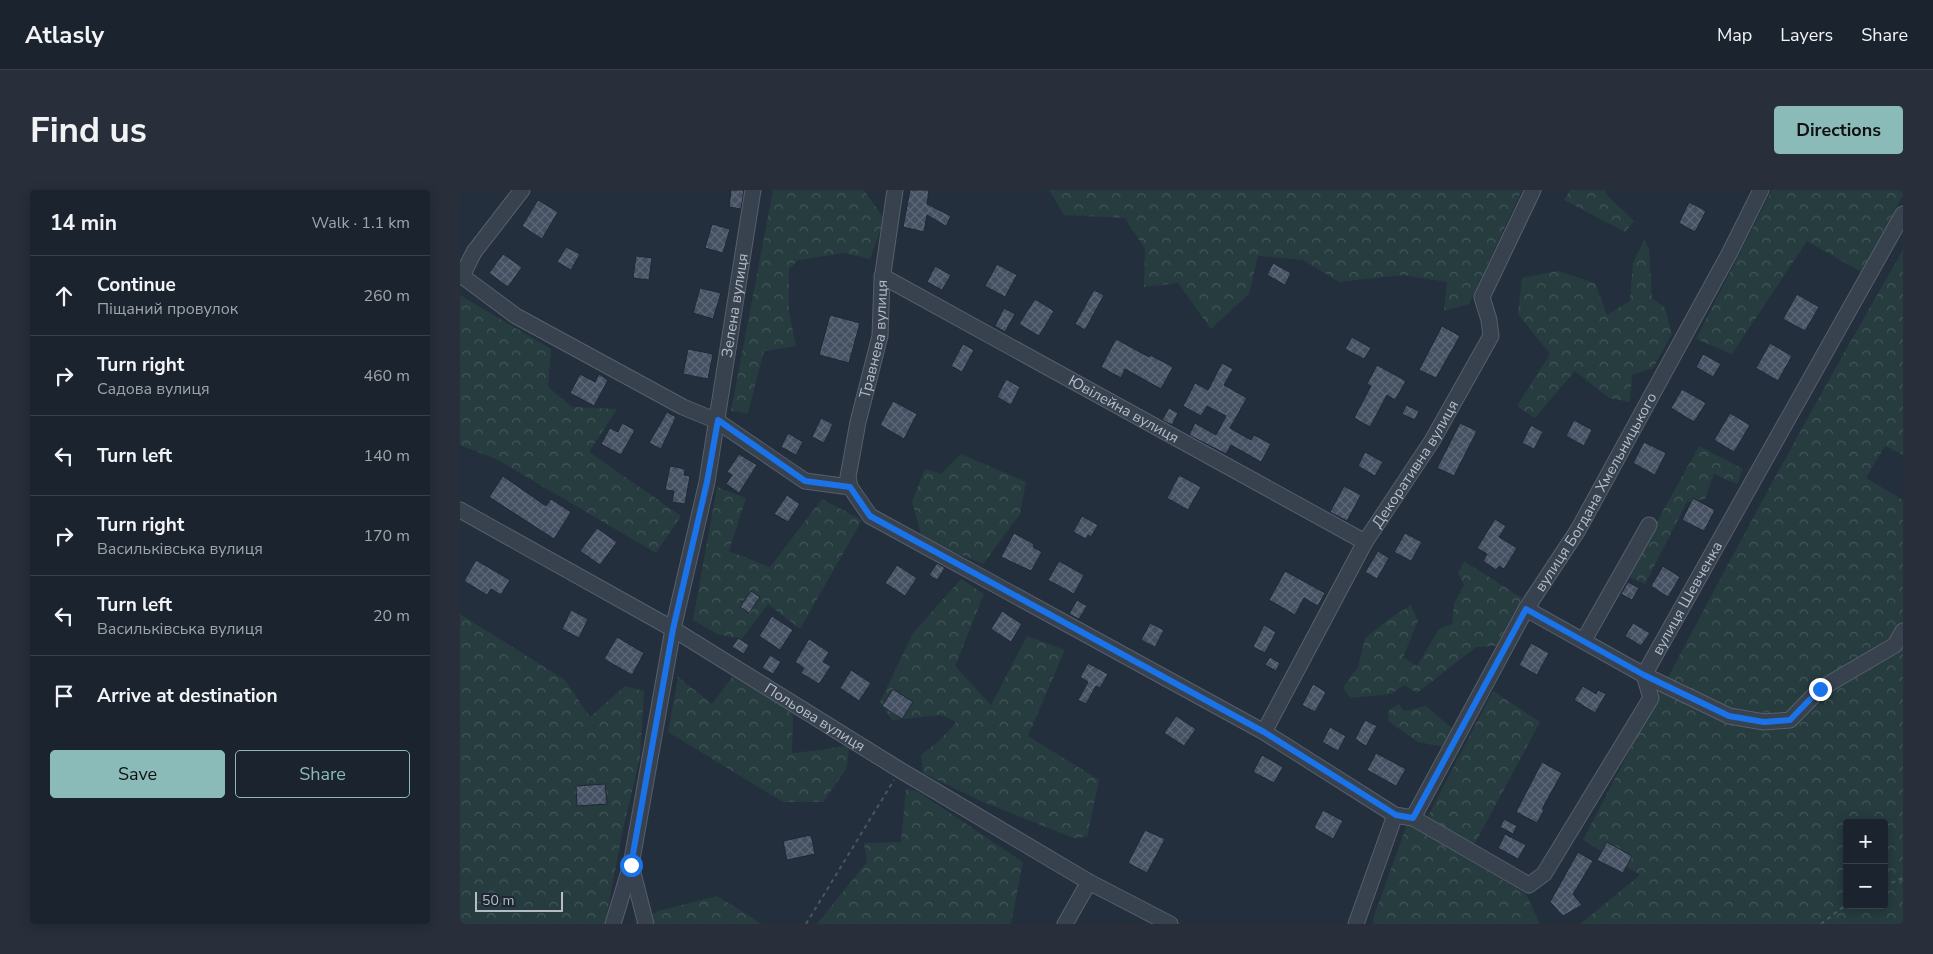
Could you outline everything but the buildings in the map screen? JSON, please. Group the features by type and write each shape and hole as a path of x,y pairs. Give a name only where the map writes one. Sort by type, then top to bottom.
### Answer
{"street":[{"path":"522,190 474,252 462,276 516,316 683,407 718,420 805,481 850,487 870,516 1264,732 1396,815 1413,818 1529,885 1544,874 1651,698 1644,675"},
{"name":"Зелена вулиця","path":"613,924 631,865 673,629 707,482 754,190"},
{"name":"Травнева вулиця","path":"850,487 848,477 858,422 880,336 882,276 895,190"},
{"name":"Декоративна вулиця","path":"1264,732 1365,542 1432,441 1491,336 1489,320 1482,297 1533,190"},
{"name":"вулиця Богдана Хмельницького","path":"1413,818 1526,609 1578,530 1729,254 1761,190"},
{"name":"вулиця Шевченка","path":"1644,675 1903,214"},
{"name":"Ювілейна вулиця","path":"882,276 1365,542"},
{"name":"Польова вулиця","path":"460,510 673,629 900,770 1089,882 1170,924"},
{"path":"1584,640 1649,525"},
{"path":"1526,609 1644,675 1729,716 1764,722 1790,720 1820,689 1895,644 1903,631"},
{"path":"1356,924 1396,815"},
{"path":"631,865 646,924"},
{"path":"1065,924 1089,882"}],"path":[{"path":"806,924 900,770"},
{"path":"1888,884 1903,878"},
{"path":"1821,924 1843,907"}],"green space":[{"path":"773,190 864,190 884,219 870,259 845,253 798,260 789,269 789,312 796,346 764,351 748,413 731,411"},
{"path":"1049,190 1522,190 1469,304 1444,311 1447,282 1403,275 1339,282 1303,260 1258,256 1249,294 1211,329 1178,283 1144,287 1145,249 1125,218 1064,215"},
{"path":"1570,190 1605,190 1607,195 1634,221 1625,232 1564,200"},
{"path":"1772,190 1903,190 1903,195 1863,273 1807,241 1732,354 1696,339"},
{"path":"1644,240 1649,249 1652,298 1665,308 1672,334 1653,368 1632,375 1630,402 1609,398 1575,371 1535,418 1517,406 1550,354 1518,314 1522,278 1558,271 1595,283 1607,315 1630,301 1633,263"},
{"path":"1903,250 1903,455 1885,446 1866,478 1903,500 1903,924 1580,924 1640,875 1583,840 1820,396"},
{"path":"460,295 551,349 548,387 572,407 617,409 589,452 681,516 656,553 496,459 460,445"},
{"path":"1699,446 1743,469 1737,484 1714,474 1705,499 1687,502 1645,584 1627,576"},
{"path":"961,454 1026,482 1020,514 983,564 922,539 912,501 925,469 941,474"},
{"path":"717,487 746,498 729,551 770,567 822,499 862,520 800,629 768,604 742,639 717,634 693,620"},
{"path":"1464,561 1522,598 1496,646 1476,647 1417,693 1404,685 1391,694 1350,698 1343,687 1358,667 1365,638 1389,619 1411,605 1418,621 1403,657 1417,666 1439,629 1452,624 1454,604 1464,585 1458,573"},
{"path":"961,579 984,594 955,666 991,705 1027,636 1065,650 1028,736 1099,780 1087,837 1073,838 981,801 923,773 921,755 939,741 956,722 942,715 892,720 880,702 913,633"},
{"path":"460,614 565,680 590,717 625,686 644,691 640,758 623,829 605,924 460,924"},
{"path":"733,676 793,714 792,753 849,745 847,768 823,802 783,802 668,732 678,677 712,704"},
{"path":"1493,691 1540,722 1473,847 1426,820"},
{"path":"1399,704 1404,711 1426,706 1455,731 1444,747 1418,742 1388,721 1389,710"},
{"path":"906,789 917,791 1023,862 1011,924 817,924 867,862 864,843 901,842"},
{"path":"1407,824 1526,894 1540,924 1374,924 1373,919"},
{"path":"717,896 762,924 634,924 658,911"}],"route":[{"path":"631,865 673,629 707,482 718,420 805,481 850,487 870,516 1264,732 1396,815 1413,818 1526,609 1644,675 1729,716 1764,722 1790,720 1820,689"}]}
